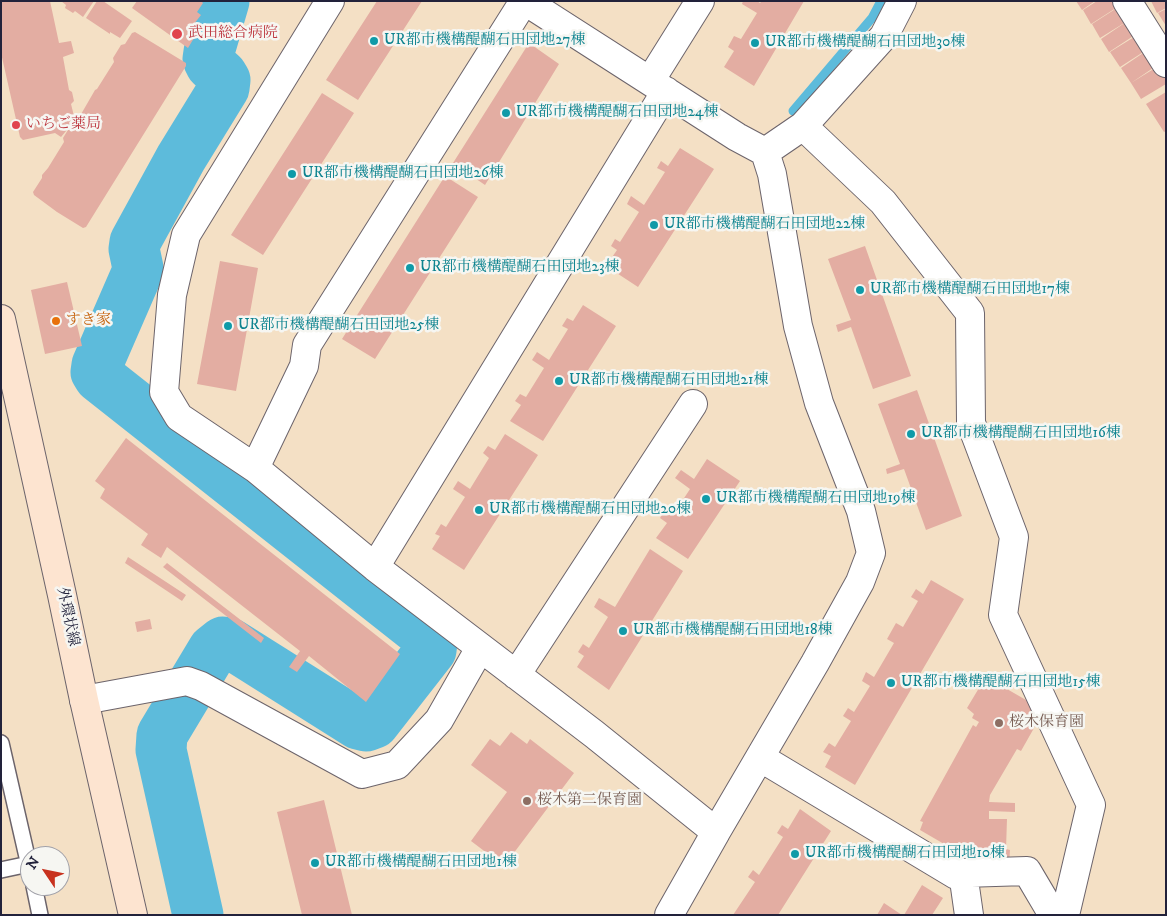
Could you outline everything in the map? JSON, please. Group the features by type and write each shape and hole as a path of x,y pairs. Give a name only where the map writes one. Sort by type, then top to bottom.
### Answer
{"street":[{"path":"330,1 186,236 172,295 164,392 180,417 254,468 375,567 594,734 716,832"},
{"path":"254,468 304,366 308,345 524,1 737,137 765,152 772,174 798,326 818,403 861,511 871,554 860,582 761,758 669,915"},
{"path":"375,567 658,86 700,1"},
{"path":"765,152 803,126 884,36 902,1"},
{"path":"1127,1 1166,63"},
{"path":"803,126 883,202 970,313 971,423 1014,537 1003,615 1091,806 1065,915"},
{"name":"外環状線","path":"1,319 133,915"},
{"path":"516,675 693,404"},
{"path":"84,700 194,683 362,774 396,765 439,720 480,648"},
{"path":"761,758 956,875 963,873 1027,871 1053,915"},
{"path":"963,873 969,915"}],"lane":[{"path":"1,742 21,846"},
{"path":"1,870 20,868"},
{"path":"36,896 40,915"}],"building":[{"path":"1,1 50,1 59,43 71,41 74,53 63,57 69,90 72,92 74,101 71,104 74,116 80,116 114,62 113,58 121,45 125,44 132,33 135,32 186,63 186,66 86,227 83,228 57,212 34,195 33,192 64,142 63,138 71,125 61,137 55,133 23,140 20,137 1,53"},
{"path":"61,1 94,1 83,17 75,11 73,13 65,8 66,5"},
{"path":"97,1 103,1 132,21 120,38 110,32 110,34 86,18"},
{"name":"武田総合病院","path":"137,1 201,1 203,3 197,12 201,15 194,24 198,27 191,36 194,38 188,48 132,8"},
{"name":"UR都市機構醍醐石田団地27棟","path":"377,1 422,1 358,100 326,80"},
{"name":"UR都市機構醍醐石田団地30棟","path":"743,1 757,1 760,3 762,1 804,1 754,86 724,67 734,51 728,47 734,36 741,39 757,13 742,4"},
{"path":"1076,1 1095,1 1082,10"},
{"path":"1097,1 1116,1 1119,6 1091,24 1083,10"},
{"path":"1151,1 1166,1 1166,8 1157,13"},
{"path":"1120,6 1129,20 1100,38 1092,24"},
{"path":"1166,9 1166,26 1158,13"},
{"path":"1129,20 1138,33 1109,52 1101,39"},
{"path":"1139,34 1148,49 1120,67 1110,52"},
{"name":"UR都市機構醍醐石田団地24棟","path":"529,43 559,64 485,185 453,163"},
{"path":"1149,49 1159,64 1131,83 1121,68"},
{"path":"1160,65 1166,74 1166,84 1141,99 1131,83"},
{"path":"1166,92 1166,131 1164,132 1146,104"},
{"name":"UR都市機構醍醐石田団地26棟","path":"322,93 354,113 263,255 231,235"},
{"name":"UR都市機構醍醐石田団地22棟","path":"680,148 714,169 638,287 606,266 617,250 611,246 615,239 620,242 639,212 627,204 631,196 644,205 665,172 657,168 661,161 668,166"},
{"name":"UR都市機構醍醐石田団地23棟","path":"445,176 478,197 375,359 342,339"},
{"name":"UR都市機構醍醐石田団地17棟","path":"865,246 911,376 873,389 851,327 838,332 836,325 851,320 828,259"},
{"name":"UR都市機構醍醐石田団地25棟","path":"220,261 258,268 236,391 197,384"},
{"path":"67,282 82,346 45,354 31,290"},
{"name":"UR都市機構醍醐石田団地21棟","path":"583,305 616,326 543,441 510,421 521,405 515,401 520,394 526,397 544,368 532,360 537,352 549,360 568,329 562,326 567,318 573,321"},
{"name":"UR都市機構醍醐石田団地16棟","path":"917,390 962,516 926,530 904,469 887,474 886,469 900,464 878,404"},
{"name":"UR都市機構醍醐石田団地20棟","path":"505,434 538,455 464,570 432,549 440,536 435,534 441,524 446,527 465,497 453,489 458,481 470,489 489,458 483,453 488,446 495,450"},
{"path":"126,438 400,654 366,702 309,656 297,672 289,667 300,651 167,547 161,558 141,545 148,534 100,498 105,489 95,481"},
{"name":"UR都市機構醍醐石田団地19棟","path":"707,459 740,481 688,559 656,538 667,523 660,518 665,510 673,515 690,489 675,478 681,470 694,479"},
{"name":"UR都市機構醍醐石田団地18棟","path":"650,549 683,571 609,690 577,667 584,656 578,652 583,644 589,648 608,617 594,607 599,598 615,607"},
{"path":"128,557 186,595 182,601 125,563"},
{"path":"167,563 264,638 261,643 163,567"},
{"name":"UR都市機構醍醐石田団地15棟","path":"931,580 964,599 855,785 825,767 831,756 823,752 829,743 835,747 851,721 843,716 848,708 854,712 870,686 862,681 866,672 874,677 894,643 887,639 896,623 903,627 918,601 911,597 916,589 923,594"},
{"path":"150,619 152,629 137,632 135,622"},
{"path":"993,681 1033,704 1038,721 1021,751 1017,749 990,795 989,802 1015,803 1015,812 989,811 989,819 1007,819 1006,849 1010,850 1009,866 981,865 982,850 951,848 920,830 923,822 920,821 973,725 976,727 979,722 972,718 974,714 967,708 979,688 988,689"},
{"path":"511,732 527,744 530,739 574,773 504,866 471,841 507,792 471,765 490,739 500,746"},
{"name":"UR都市機構醍醐石田団地1棟","path":"324,800 352,915 302,915 277,812"},
{"name":"UR都市機構醍醐石田団地10棟","path":"800,809 831,831 778,915 733,915 755,882 748,877 753,870 759,875 783,837 777,833 782,825 788,829"},
{"path":"922,885 943,898 932,915 904,915"},
{"path":"884,903 902,915 877,915"}],"waterway":[{"path":"198,915 161,750 162,735 213,650 223,642 231,644 358,724 366,726 374,723 431,650 432,642 427,636 99,377 96,372 97,365 137,273 135,242 181,158 224,88 225,80 208,59 224,1"},
{"path":"793,111 872,18 881,1"}],"place":[{"name":"武田総合病院","path":"177,34"},
{"name":"UR都市機構醍醐石田団地27棟","path":"374,41"},
{"name":"UR都市機構醍醐石田団地30棟","path":"755,43"},
{"name":"UR都市機構醍醐石田団地24棟","path":"506,113"},
{"name":"いちご薬局","path":"16,125"},
{"name":"UR都市機構醍醐石田団地26棟","path":"292,174"},
{"name":"UR都市機構醍醐石田団地22棟","path":"654,225"},
{"name":"UR都市機構醍醐石田団地23棟","path":"410,268"},
{"name":"UR都市機構醍醐石田団地17棟","path":"860,290"},
{"name":"すき家","path":"56,321"},
{"name":"UR都市機構醍醐石田団地25棟","path":"228,326"},
{"name":"UR都市機構醍醐石田団地21棟","path":"559,381"},
{"name":"UR都市機構醍醐石田団地16棟","path":"911,434"},
{"name":"UR都市機構醍醐石田団地19棟","path":"706,499"},
{"name":"UR都市機構醍醐石田団地20棟","path":"479,510"},
{"name":"UR都市機構醍醐石田団地18棟","path":"623,631"},
{"name":"UR都市機構醍醐石田団地15棟","path":"891,683"},
{"name":"桜木保育園","path":"999,723"},
{"name":"桜木第二保育園","path":"527,801"},
{"name":"UR都市機構醍醐石田団地10棟","path":"795,854"},
{"name":"UR都市機構醍醐石田団地1棟","path":"315,863"}]}
